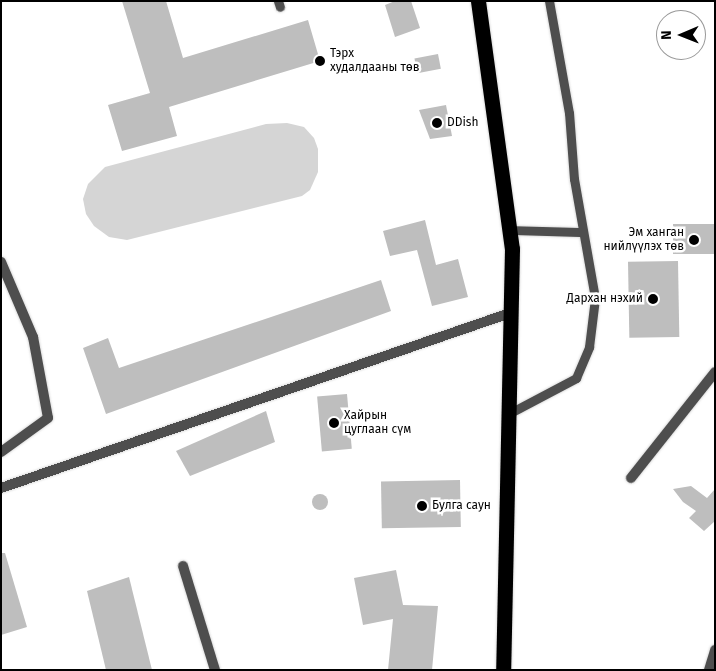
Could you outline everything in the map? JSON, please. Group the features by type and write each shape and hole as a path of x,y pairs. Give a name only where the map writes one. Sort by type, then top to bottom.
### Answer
{"highway":[{"path":"478,1 510,230 513,312 503,670"}],"street":[{"path":"1,262 33,337 48,418 1,452"},
{"path":"1,488 513,312"},
{"path":"631,478 715,372"},
{"path":"183,566 214,670"},
{"path":"709,670 715,650"}],"lane":[{"path":"510,413 576,378 589,347 595,298 583,232 569,113 549,1"},
{"path":"510,230 583,232"}],"shaded area":[{"path":"287,123 304,127 314,138 318,149 318,172 310,190 302,196 127,240 109,237 94,226 86,214 83,199 88,184 105,167 266,124"}],"building":[{"path":"122,1 166,1 183,58 308,20 320,61 169,107 177,136 122,151 108,105 150,93"},
{"path":"395,1 411,1 420,28 395,37 385,5"},
{"path":"438,54 441,69 417,73 414,59"},
{"name":"DDish","path":"446,105 452,136 430,139 419,110"},
{"path":"425,220 436,265 458,259 468,297 432,306 417,250 390,256 383,231"},
{"name":"Эм ханган нийлүүлэх төв","path":"673,224 715,224 715,254 673,254"},
{"name":"Дархан нэхий","path":"678,261 679,337 629,338 628,262"},
{"path":"381,280 391,311 106,414 83,348 108,338 119,368"},
{"name":"Хайрын цуглаан сүм","path":"347,394 352,449 322,451 317,397"},
{"path":"266,411 275,442 190,476 176,451"},
{"name":"Булга саун","path":"460,480 461,527 382,528 381,481"},
{"path":"691,486 707,498 715,489 715,521 704,531 689,518 696,511 683,502 673,489"},
{"path":"317,494 323,494 328,499 326,508 317,510 312,505 312,499"},
{"path":"1,553 5,553 27,627 1,635"},
{"path":"396,570 403,605 438,606 432,670 388,670 393,619 363,625 354,578"},
{"path":"129,577 152,670 106,670 87,591"}],"place":[{"name":"Тэрх худалдааны төв","path":"320,61"},
{"name":"DDish","path":"437,123"},
{"name":"Эм ханган нийлүүлэх төв","path":"694,240"},
{"name":"Дархан нэхий","path":"653,299"},
{"name":"Хайрын цуглаан сүм","path":"334,423"},
{"name":"Булга саун","path":"422,506"}]}
